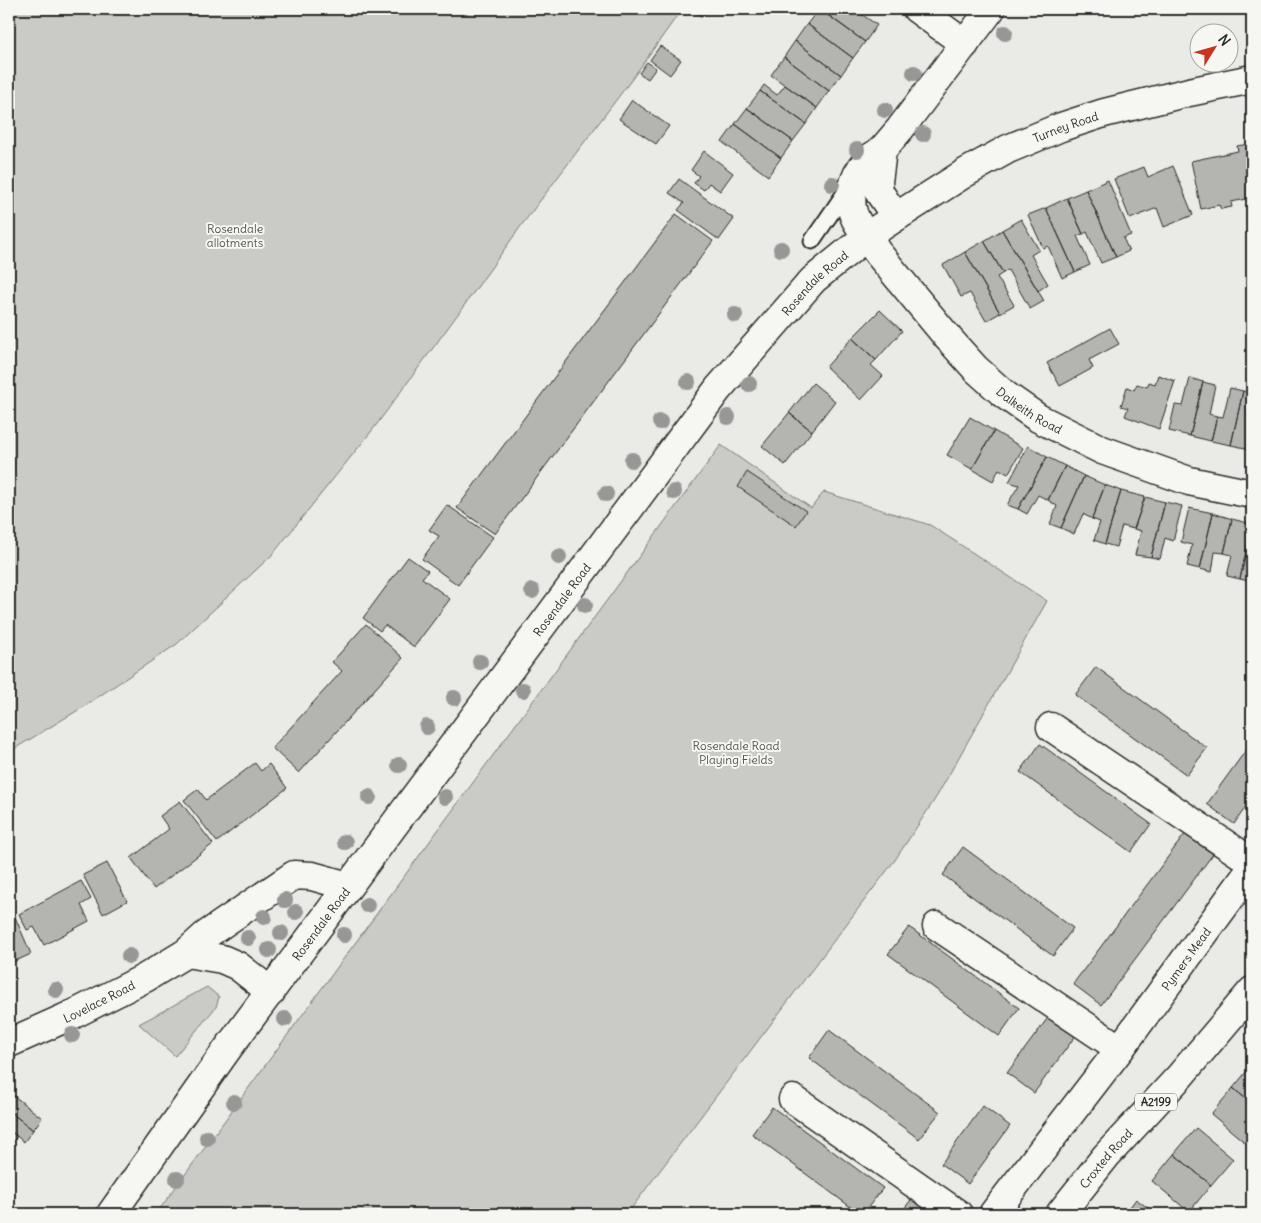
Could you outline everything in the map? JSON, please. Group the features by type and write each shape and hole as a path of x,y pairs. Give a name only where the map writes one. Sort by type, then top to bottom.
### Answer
{"street":[{"path":"917,9 965,44"},
{"path":"854,180 867,161 882,150 900,129 991,9"},
{"name":"Turney Road","path":"896,217 1008,149 1060,127 1113,110 1252,79"},
{"path":"882,150 878,182 879,192 896,217"},
{"name":"Dalkeith Road","path":"854,180 851,197 852,211 877,252 949,339 976,369 1005,395 1038,418 1102,450 1189,481 1252,494"},
{"name":"Rosendale Road","path":"111,1214 226,1051 718,389 813,280 867,236 896,217"},
{"path":"1051,727 1252,862"},
{"name":"Pymers Mead","path":"993,1214 1120,1050 1252,868"},
{"name":"Lovelace Road","path":"9,1043 74,1014 145,978 186,953 206,936 294,874 312,876 348,886"},
{"path":"936,926 1120,1050"},
{"path":"186,953 222,958 238,966 271,992"},
{"name":"Croxted Road","path":"1060,1214 1106,1156 1180,1076 1252,991"},
{"path":"793,1099 958,1214"}],"lane":[{"path":"812,241 854,180"}],"green space":[{"name":"Rosendale allotments","path":"9,9 682,9 374,428 272,555 177,644 80,709 9,752"},
{"name":"Rosendale Road Playing Fields","path":"721,445 811,508 824,492 930,525 1047,601 937,796 895,860 627,1214 156,1214"},
{"path":"207,987 219,997 216,1007 175,1056 139,1024"}],"building":[{"path":"691,9 708,9 702,17"},
{"path":"819,9 865,42 853,58 807,24"},
{"path":"820,9 854,9 877,25 865,42"},
{"path":"807,24 853,58 841,75 795,41"},
{"path":"795,41 841,75 829,91 784,57"},
{"path":"660,46 681,60 670,75 650,60"},
{"path":"784,57 829,91 817,108 771,75"},
{"path":"647,62 656,68 648,79 639,73"},
{"path":"764,85 777,95 785,85 817,108 806,124 760,91"},
{"path":"760,91 806,124 793,141 747,108"},
{"path":"632,100 669,126 656,144 619,119"},
{"path":"747,108 793,141 781,158 735,124"},
{"path":"735,124 781,158 768,176 722,142"},
{"path":"1248,144 1249,149 1252,149 1252,198 1231,202 1232,207 1221,209 1219,205 1201,209 1191,161 1238,151 1237,146"},
{"path":"704,151 733,173 720,191 709,183 704,190 694,183 699,176 691,170"},
{"path":"1173,166 1193,215 1164,227 1157,208 1130,219 1114,179 1144,167 1148,177"},
{"path":"679,179 734,219 719,240 678,210 684,203 669,193"},
{"path":"1108,180 1131,235 1123,238 1129,251 1116,257 1086,190"},
{"path":"1086,190 1116,257 1101,263 1087,232 1083,234 1067,198"},
{"path":"1067,198 1083,234 1077,236 1090,265 1075,272 1046,208"},
{"path":"1046,208 1075,272 1062,278 1048,246 1043,248 1028,215"},
{"path":"676,214 713,241 495,534 457,508"},
{"path":"1021,219 1039,250 1031,255 1048,284 1038,291 1002,230"},
{"path":"1002,230 1044,301 1030,309 1008,270 1003,273 984,241"},
{"path":"984,241 1003,273 997,277 1014,305 1000,313 965,252"},
{"path":"965,252 1000,313 986,321 970,293 961,297 943,265"},
{"path":"880,310 902,331 876,360 852,338"},
{"path":"1110,328 1119,344 1089,360 1093,368 1060,386 1047,363"},
{"path":"852,338 876,360 871,365 883,376 861,400 826,367"},
{"path":"1158,375 1175,381 1159,429 1125,416 1128,408 1121,406 1127,387 1134,390 1137,384 1147,387 1149,382 1155,384"},
{"path":"1190,378 1203,382 1190,436 1169,431 1175,405 1183,406"},
{"path":"1203,382 1215,385 1209,414 1217,416 1211,441 1190,436"},
{"path":"813,383 835,401 812,431 789,413"},
{"path":"1230,388 1243,391 1231,445 1211,441 1217,416 1223,417"},
{"path":"1243,391 1252,393 1252,441 1250,449 1231,445"},
{"path":"789,413 812,431 785,465 762,446"},
{"path":"970,417 994,431 972,469 947,455"},
{"path":"994,431 1023,448 1008,474 999,469 993,481 972,469"},
{"path":"1028,446 1047,457 1018,509 1007,505 1019,485 1009,482"},
{"path":"1047,457 1065,466 1048,500 1038,495 1027,514 1018,509"},
{"path":"1065,466 1084,476 1061,528 1050,524 1057,506 1048,500"},
{"path":"747,472 806,511 796,526 738,487"},
{"path":"1084,476 1105,485 1092,519 1083,514 1074,534 1061,528"},
{"path":"1105,485 1121,491 1105,544 1094,540 1100,522 1092,519"},
{"path":"1121,491 1145,497 1134,529 1122,526 1116,547 1105,544"},
{"path":"1145,497 1165,502 1151,557 1135,555 1141,531 1134,529"},
{"path":"1165,502 1182,506 1173,541 1165,538 1160,559 1151,557"},
{"path":"447,505 493,537 458,585 422,559 439,536 429,530"},
{"path":"1189,508 1213,513 1200,569 1187,566 1192,545 1181,542"},
{"path":"1213,513 1232,519 1224,553 1215,552 1212,572 1200,569"},
{"path":"1232,519 1252,524 1240,579 1227,576 1232,555 1224,553"},
{"path":"1252,528 1252,582 1240,579"},
{"path":"408,557 428,571 422,578 450,599 414,647 385,625 380,631 363,618"},
{"path":"366,624 403,658 299,773 272,748 342,671 332,662"},
{"path":"1096,667 1207,748 1187,775 1075,695"},
{"path":"1040,744 1151,824 1131,852 1020,772"},
{"path":"1249,746 1252,748 1252,798 1234,824 1207,804"},
{"path":"255,763 261,771 269,764 287,788 217,842 184,800 198,789 206,800"},
{"path":"180,801 213,844 154,889 131,858 169,829 160,816"},
{"path":"1185,834 1213,854 1101,1005 1073,984"},
{"path":"963,847 1073,928 1053,956 943,875"},
{"path":"107,863 127,901 103,914 83,875"},
{"path":"81,881 91,899 81,905 89,921 44,945 34,927 27,930 19,914"},
{"path":"12,910 31,954 9,964 9,911"},
{"path":"909,927 1019,1008 999,1036 888,954"},
{"path":"1050,1015 1076,1035 1034,1093 1007,1073"},
{"path":"829,1030 940,1112 919,1139 809,1058"},
{"path":"1252,1065 1252,1104 1233,1088"},
{"path":"1233,1088 1252,1104 1252,1140 1248,1145 1211,1114"},
{"path":"9,1092 42,1118 33,1130 9,1111"},
{"path":"983,1106 1010,1126 968,1184 941,1164"},
{"path":"772,1107 883,1188 863,1214 860,1214 752,1134"},
{"path":"9,1111 33,1130 24,1142 9,1130"},
{"path":"1196,1128 1233,1159 1211,1185 1174,1154"},
{"path":"9,1130 17,1136 9,1147"},
{"path":"1174,1154 1211,1185 1189,1212 1152,1181"},
{"path":"914,1196 937,1214 900,1214"},
{"path":"1136,1199 1156,1214 1125,1214"}]}
